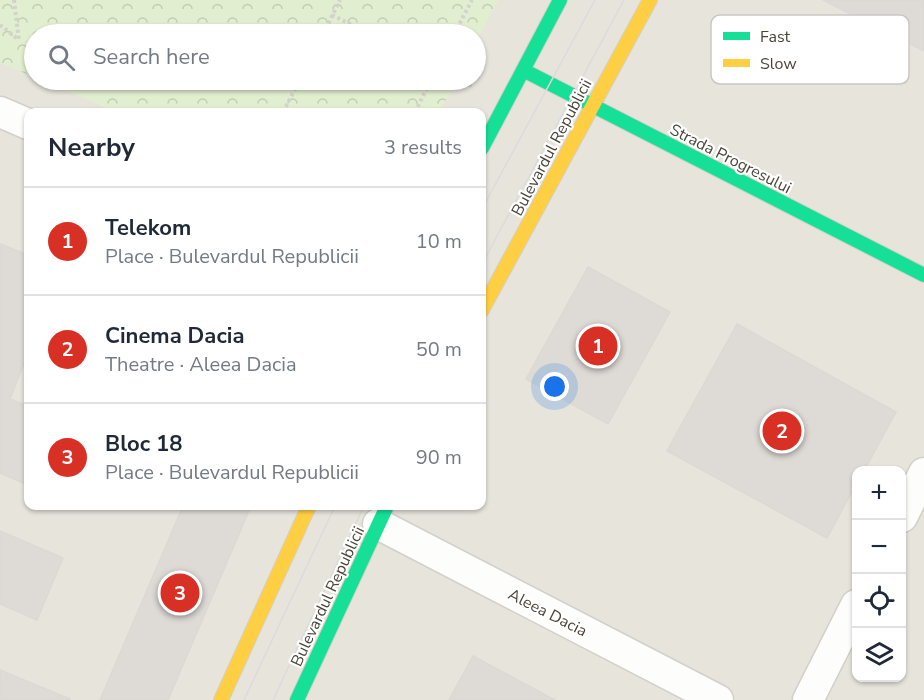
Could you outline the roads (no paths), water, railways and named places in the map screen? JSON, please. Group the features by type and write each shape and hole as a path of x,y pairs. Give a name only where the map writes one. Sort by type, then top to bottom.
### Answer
{"main road":[{"path":"486,140 560,0"},
{"name":"Bulevardul Republicii","path":"486,303 650,0"},
{"name":"Strada Progresului","path":"523,70 924,275"},
{"path":"221,700 307,510"},
{"name":"Bulevardul Republicii","path":"297,700 382,515"}],"street":[{"path":"906,509 924,473"},
{"name":"Aleea Dacia","path":"382,515 718,700"},
{"path":"808,700 852,613"}],"tram line":[{"path":"486,202 595,0"},
{"path":"486,257 624,0"},
{"path":"244,700 333,510"},
{"path":"273,700 362,510"}],"place":[{"name":"Telekom","path":"598,346"},
{"name":"Cinema Dacia","path":"782,431"},
{"name":"Bloc 18","path":"180,593"}]}
